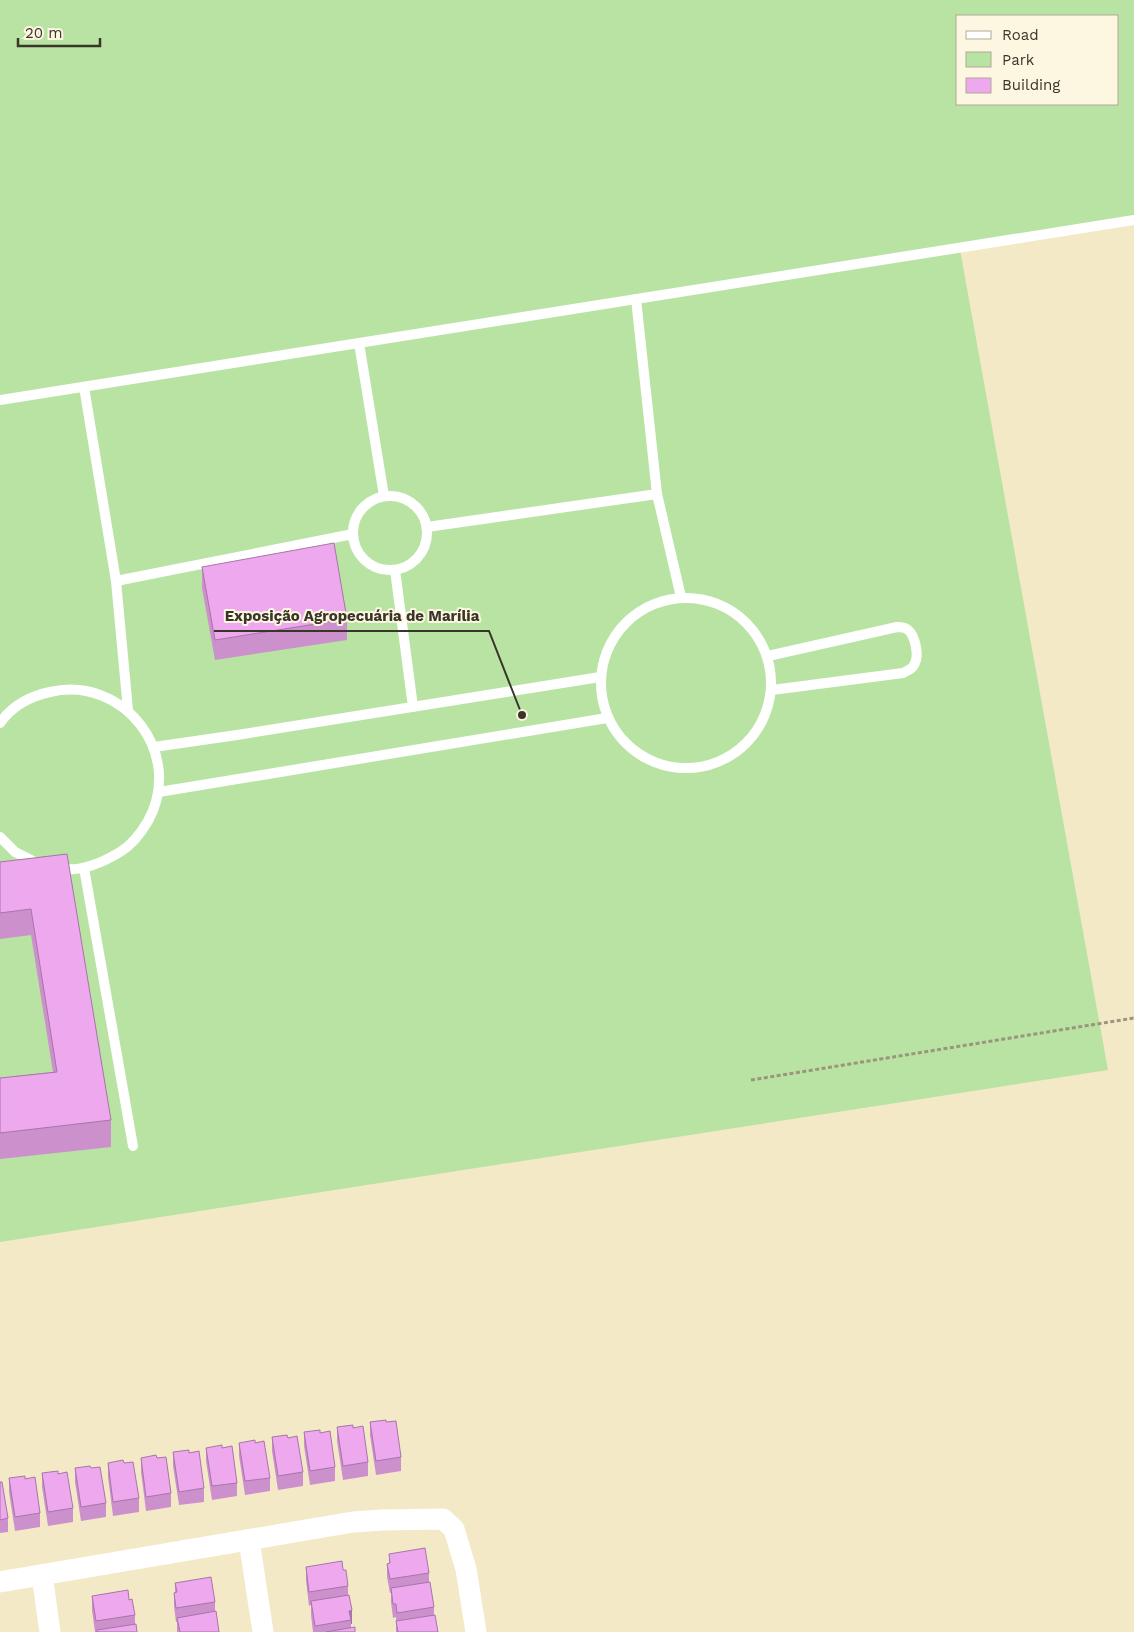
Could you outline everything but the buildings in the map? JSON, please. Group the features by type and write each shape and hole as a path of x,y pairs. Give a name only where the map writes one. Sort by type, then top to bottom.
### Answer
{"street":[{"path":"0,1582 353,1522 443,1519 454,1529 466,1569 476,1632"},
{"path":"249,1540 263,1632"},
{"path":"42,1575 50,1632"}],"lane":[{"path":"0,400 1134,220"},
{"path":"636,299 657,494 680,597"},
{"path":"359,343 384,496"},
{"path":"84,387 116,580 128,710"},
{"path":"427,526 657,494"},
{"path":"384,496 396,496 412,503 423,516 427,526 427,538 420,555 406,567 395,570 382,569 371,565 361,557 355,546 352,534 355,521 361,509 371,500 384,496"},
{"path":"116,580 352,534"},
{"path":"395,570 413,707"},
{"path":"680,597 709,600 734,612 755,631 768,656 772,673 772,690 763,721 744,747 716,764 684,769 652,762 625,744 607,718 601,698 600,677 606,653 617,631 635,614 656,602 680,597"},
{"path":"768,656 897,626 904,627 912,635 917,657 911,669 903,673 772,690"},
{"path":"154,747 600,677"},
{"path":"0,723 6,715 33,696 66,688 99,693 128,710 143,727 154,747 159,768 159,792 152,813 141,833 125,849 106,861 84,868 60,869 36,864 15,852 0,837"},
{"path":"159,792 607,718"},
{"path":"84,868 134,1146"}],"path":[{"path":"751,1080 1134,1018"}],"green space":[{"path":"0,0 1134,0 1134,219 959,244 1108,1070 0,1242"}],"place":[{"name":"Exposição Agropecuária de Marília","path":"522,715"}]}
